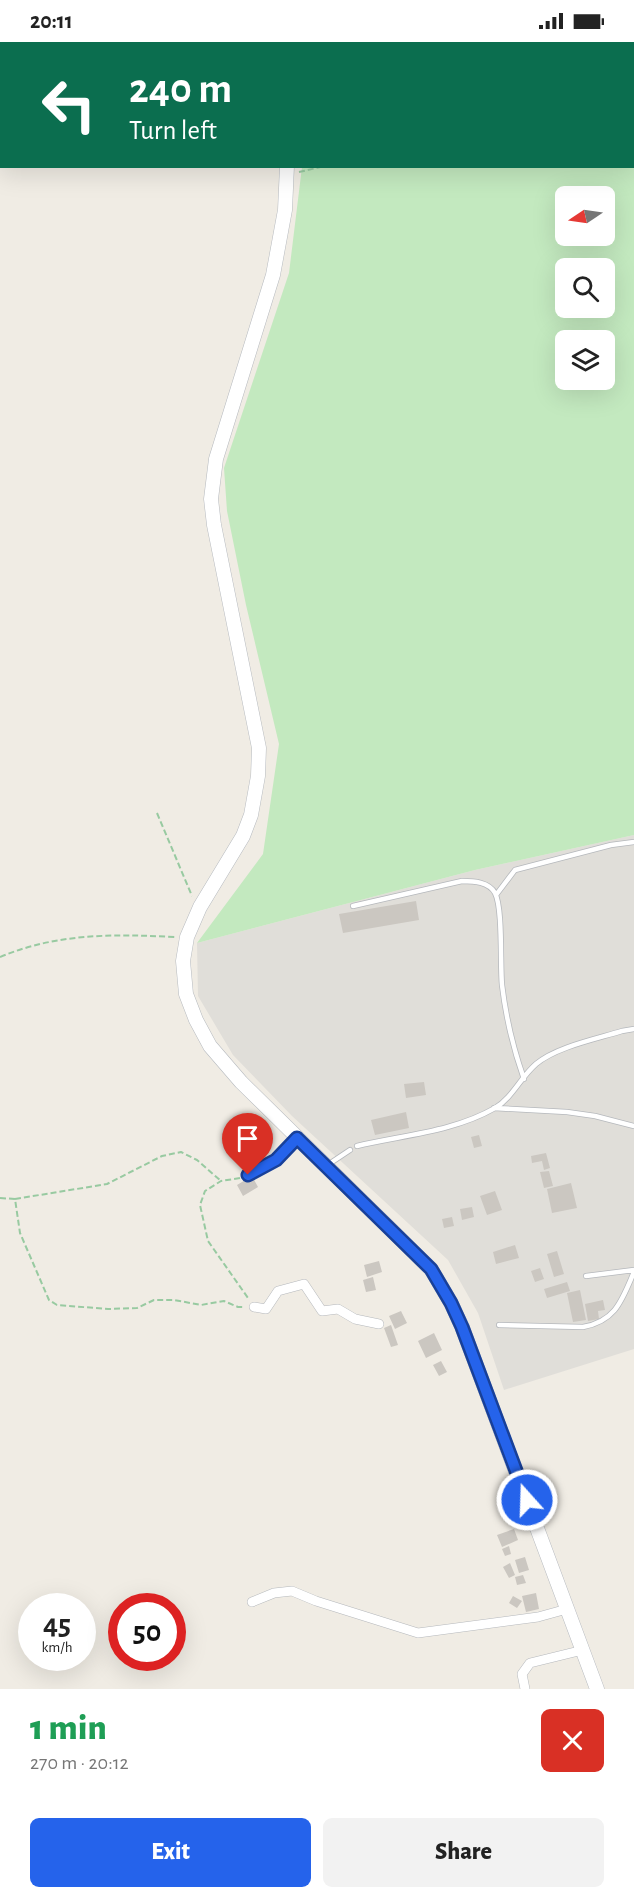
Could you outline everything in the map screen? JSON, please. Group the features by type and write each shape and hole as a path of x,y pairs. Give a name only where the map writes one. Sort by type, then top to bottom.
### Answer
{"main road":[{"path":"287,170 281,239 273,275 216,459 211,499 214,525 259,748 258,777 251,815 243,836 198,913 187,937 183,961 186,994 210,1046 241,1082 431,1269 462,1327 597,1689"}],"street":[{"path":"254,1307 266,1309 278,1291 304,1284 322,1311 338,1309 355,1319 379,1324"},
{"path":"252,1602 274,1593 292,1591 316,1602 418,1633 538,1617 567,1609"},
{"path":"525,1689 522,1674 530,1663 582,1650"}],"lane":[{"path":"496,895 515,870 634,842"},
{"path":"353,906 462,881 485,884 496,895 507,1021 524,1079"},
{"path":"357,1146 458,1125 507,1100 535,1065 549,1056 634,1029"},
{"path":"494,1108 567,1112 595,1116 634,1126"},
{"path":"248,1175 276,1160 297,1138"},
{"path":"326,1166 350,1150"},
{"path":"499,1325 583,1327 594,1325 613,1313 620,1305 634,1271 586,1276"}],"path":[{"path":"287,170 306,168"},
{"path":"156,813 198,913"},
{"path":"0,957 27,946 87,935 132,934 187,937"},
{"path":"0,1198 15,1199 107,1184 162,1156 181,1152 197,1160 221,1181"},
{"path":"248,1175 221,1181 205,1191 200,1206 208,1241 254,1307"},
{"path":"15,1199 20,1233 49,1299 57,1305 108,1309 138,1308 154,1299 201,1305 224,1301 238,1307 254,1307"}],"shaded area":[{"path":"634,835 634,1349 504,1390 478,1313 448,1260 292,1116 233,1055 198,996 197,943 475,870"}],"green space":[{"path":"302,168 634,168 634,835 475,870 197,943 263,854 279,744 246,605 227,511 224,468 289,273"}],"building":[{"path":"416,901 419,920 343,933 339,914"},
{"path":"424,1082 426,1095 406,1098 404,1084"},
{"path":"406,1112 409,1128 375,1135 371,1120"},
{"path":"479,1135 482,1146 474,1148 471,1137"},
{"path":"546,1153 550,1168 544,1170 542,1161 532,1163 531,1156"},
{"path":"549,1171 553,1186 544,1188 540,1172"},
{"path":"252,1176 258,1187 243,1196 237,1185"},
{"path":"571,1183 577,1208 552,1213 547,1189"},
{"path":"495,1191 502,1210 487,1215 480,1196"},
{"path":"472,1207 474,1217 462,1220 460,1209"},
{"path":"452,1217 454,1226 444,1228 442,1219"},
{"path":"515,1245 519,1258 496,1264 493,1252"},
{"path":"557,1251 564,1274 554,1277 547,1254"},
{"path":"379,1261 382,1272 367,1277 364,1265"},
{"path":"540,1268 544,1279 535,1282 531,1271"},
{"path":"373,1277 376,1290 366,1292 363,1280"},
{"path":"567,1282 570,1291 547,1298 544,1289"},
{"path":"580,1290 586,1320 573,1322 567,1293"},
{"path":"603,1300 605,1310 598,1311 599,1319 588,1321 585,1304"},
{"path":"401,1311 407,1323 395,1329 389,1316"},
{"path":"391,1325 398,1345 391,1347 384,1328"},
{"path":"434,1333 442,1350 426,1358 418,1341"},
{"path":"441,1361 447,1372 439,1376 433,1365"},
{"path":"514,1529 518,1540 502,1547 497,1535"},
{"path":"509,1546 511,1554 505,1556 502,1549"},
{"path":"525,1557 529,1570 519,1573 515,1560"},
{"path":"510,1563 515,1575 509,1578 503,1567"},
{"path":"523,1575 526,1583 517,1585 515,1577"},
{"path":"536,1593 539,1609 526,1612 522,1596"},
{"path":"513,1596 522,1601 517,1608 509,1603"}],"route":[{"path":"248,1175 276,1160 297,1138 431,1269 443,1287 462,1327 527,1500"}]}
